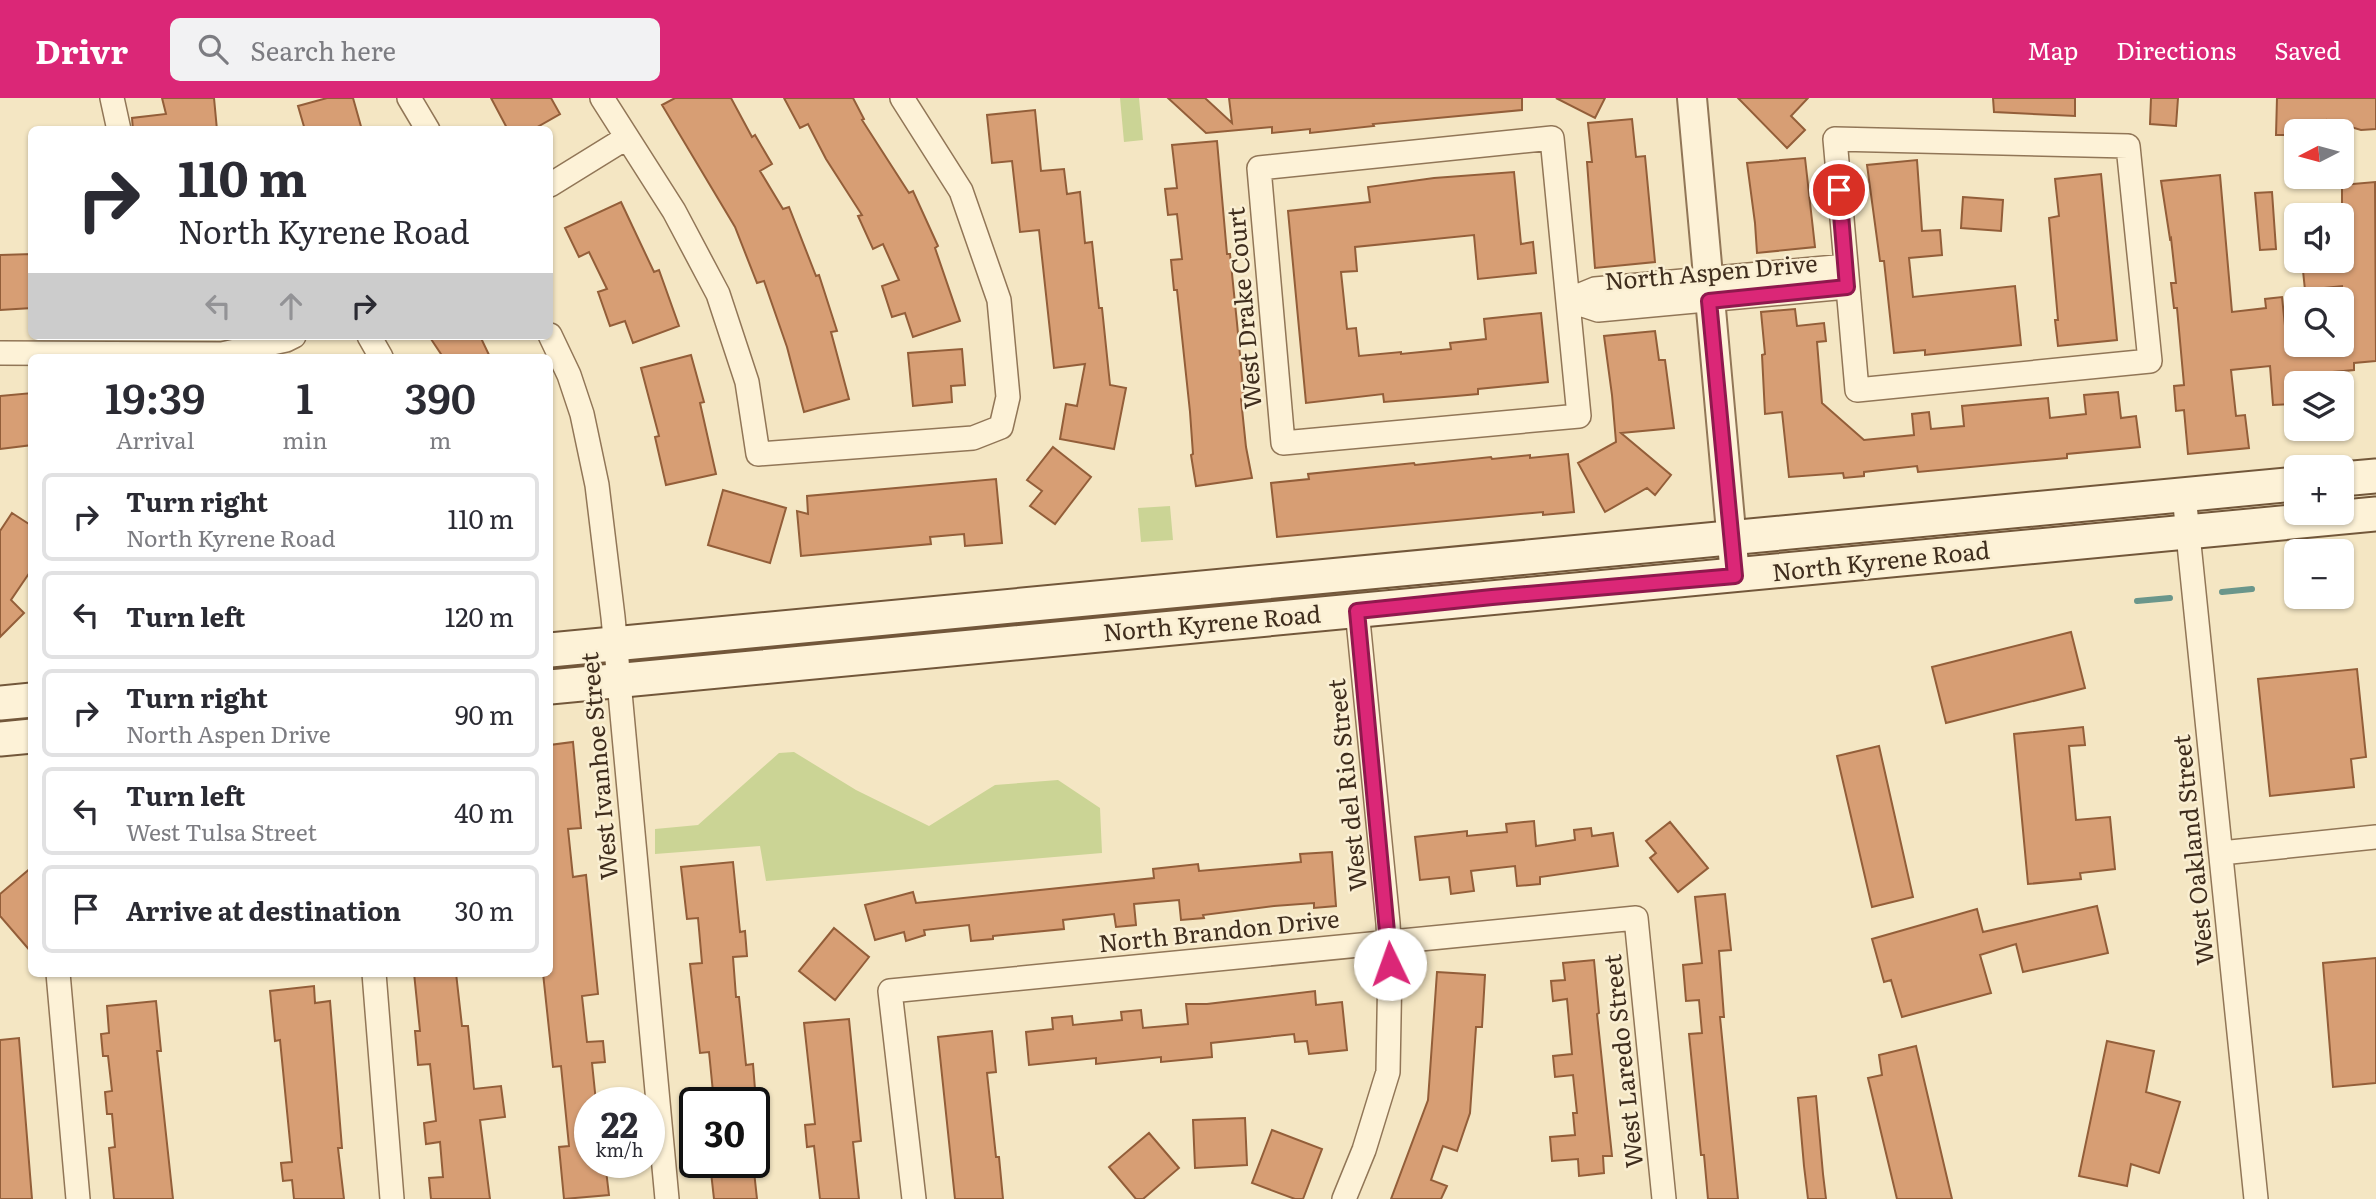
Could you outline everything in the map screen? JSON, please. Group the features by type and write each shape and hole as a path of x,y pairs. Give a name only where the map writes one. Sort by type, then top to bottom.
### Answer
{"main road":[{"path":"2354,478 2376,476"},
{"name":"North Kyrene Road","path":"553,650 2284,485"},
{"name":"North Kyrene Road","path":"553,687 2376,513"},
{"path":"0,703 28,700"},
{"path":"0,738 28,736"}],"street":[{"path":"112,98 118,126"},
{"path":"409,98 426,126"},
{"path":"602,98 674,211 718,294 747,382 758,454 973,438 1001,427 1008,397 999,300 961,191 902,98"},
{"path":"1692,98 1735,576"},
{"path":"553,183 626,138"},
{"name":"West Drake Court","path":"1552,138 1568,300 1579,416 1283,443 1259,168 1552,138"},
{"path":"1835,139 2128,146 2151,360 1857,390 1847,276 1835,139"},
{"name":"North Aspen Drive","path":"1568,300 1595,289 1708,290 1847,276"},
{"path":"0,353 122,349 222,354 286,340"},
{"name":"West Ivanhoe Street","path":"552,340 582,414 597,485 615,643 667,1199"},
{"name":"West Oakland Street","path":"2184,495 2256,1199"},
{"name":"West del Rio Street","path":"1344,1199 1364,1150 1388,1072 1389,942 1357,611"},
{"path":"2221,853 2376,837"},
{"name":"North Brandon Drive","path":"914,1199 890,991 1636,918"},
{"name":"West Laredo Street","path":"1636,918 1664,1199"},
{"path":"58,977 78,1199"},
{"path":"373,977 392,1199"}],"green space":[{"path":"1120,98 1139,98 1143,140 1124,142"},
{"path":"1170,506 1173,540 1141,542 1138,508"},
{"path":"794,752 856,790 929,826 995,785 1058,780 1100,808 1102,853 766,881 760,846 655,854 655,829 698,825 779,753"}],"building":[{"path":"162,98 214,98 217,126 133,126 132,118 166,114"},
{"path":"327,98 353,98 361,126 304,126 298,106"},
{"path":"491,98 551,98 560,114 539,126 506,126"},
{"path":"675,98 731,98 752,137 755,135 772,164 760,171 783,209 789,207 816,276 819,275 837,331 831,332 849,399 804,412 787,347 764,281 757,283 735,227 662,105"},
{"path":"784,98 853,98 864,119 862,120 909,193 913,191 938,246 935,248 960,321 913,337 905,313 892,317 882,286 899,280 883,244 873,249 858,216 862,215 826,159 808,124 800,128"},
{"path":"1168,98 1205,98 1232,123 1229,98 1522,98 1522,110 1373,124 1374,126 1310,133 1310,129 1272,133 1272,127 1206,133"},
{"path":"1556,98 1605,98 1595,118"},
{"path":"1738,98 1808,98 1791,116 1805,130 1787,148"},
{"path":"1993,98 2075,98 2075,116 1994,112"},
{"path":"2151,98 2178,98 2176,126 2150,124"},
{"path":"2277,98 2376,98 2376,129 2354,128 2354,119 2284,119 2284,135 2276,135"},
{"path":"1035,110 1041,171 1064,169 1067,194 1080,192 1085,243 1092,242 1110,385 1126,388 1114,449 1060,439 1066,404 1077,406 1085,364 1054,368 1039,230 1020,232 1012,161 992,163 987,115"},
{"path":"1632,119 1636,157 1645,156 1655,262 1595,268 1587,162 1592,162 1588,123"},
{"path":"1217,141 1244,398 1241,399 1252,478 1196,486 1177,290 1174,290 1171,260 1182,259 1177,214 1168,215 1165,189 1177,188 1172,145"},
{"path":"1805,158 1815,247 1757,253 1747,163"},
{"path":"1917,160 1922,231 1940,230 1942,255 1909,258 1913,297 2015,286 2021,345 1925,355 1925,350 1894,353 1884,261 1880,261 1867,165"},
{"path":"1514,172 1521,244 1533,242 1536,273 1478,279 1474,235 1355,247 1357,271 1341,272 1347,329 1356,328 1359,356 1401,354 1451,349 1450,343 1486,339 1484,319 1541,313 1548,382 1478,389 1478,394 1456,396 1384,402 1383,394 1306,403 1288,211 1370,202 1368,187 1434,178"},
{"path":"2101,174 2117,340 2058,346 2049,218 2059,216 2055,179"},
{"path":"2220,175 2232,312 2266,308 2265,299 2282,297 2284,357 2354,357 2354,287 2305,287 2303,273 2354,273 2354,203 2342,203 2342,189 2354,189 2354,184 2375,182 2376,361 2354,363 2354,370 2284,371 2284,404 2273,405 2270,366 2231,370 2236,416 2245,415 2249,448 2188,454 2184,410 2176,411 2174,386 2184,385 2177,308 2174,308 2171,283 2176,283 2171,238 2161,181"},
{"path":"2272,192 2276,249 2260,250 2255,193"},
{"path":"1963,197 2003,200 2001,231 1961,228"},
{"path":"621,202 654,272 659,270 679,326 633,343 625,321 610,326 598,292 607,289 589,252 579,257 565,228"},
{"path":"28,254 28,308 0,310 0,255"},
{"path":"1795,309 1797,326 1824,323 1826,341 1817,342 1822,403 1864,440 1914,435 1912,414 1929,412 1931,429 1964,426 1962,406 2048,398 2050,418 2086,414 2084,395 2118,392 2121,418 2136,416 2140,447 2067,454 2067,458 1918,472 1917,466 1864,472 1864,476 1844,478 1843,473 1789,477 1782,412 1765,414 1762,355 1765,354 1761,312"},
{"path":"1655,331 1659,360 1665,360 1674,428 1621,433 1671,475 1655,495 1647,488 1605,512 1578,463 1616,442 1604,336"},
{"path":"432,340 482,340 489,354 441,354"},
{"path":"962,349 965,385 951,386 952,402 913,406 908,353"},
{"path":"691,355 704,402 700,403 716,474 666,485 655,437 659,436 641,368"},
{"path":"28,393 28,446 0,449 0,396"},
{"path":"1053,447 1091,477 1055,524 1030,506 1042,491 1027,480"},
{"path":"1568,454 1574,512 1543,515 1543,512 1277,537 1271,483 1309,479 1308,474 1414,463"},
{"path":"996,479 1002,543 965,546 964,534 930,537 931,544 801,556 797,511 808,514 807,496"},
{"path":"723,490 786,508 770,563 708,545"},
{"path":"12,513 28,523 28,575 11,600 24,613 0,637 0,531"},
{"path":"2071,632 2085,688 1946,723 1932,667"},
{"path":"2357,669 2366,757 2351,759 2354,787 2270,796 2258,679"},
{"path":"2083,727 2085,745 2069,746 2076,820 2110,817 2115,869 2080,873 2081,879 2028,884 2014,734"},
{"path":"573,742 581,828 568,829 573,877 586,875 598,994 582,996 587,1042 603,1041 605,1062 592,1063 594,1087 574,1087 574,1178 607,1178 609,1195 564,1199 559,1147 569,1146 561,1066 553,1067 543,977 553,977 553,745"},
{"path":"1879,746 1913,897 1872,907 1837,756"},
{"path":"1534,821 1536,846 1575,840 1574,830 1591,828 1592,836 1613,833 1618,866 1540,877 1540,884 1517,886 1515,866 1471,871 1474,891 1451,894 1449,877 1420,880 1415,837 1467,831 1467,836 1507,832 1506,824"},
{"path":"1670,822 1708,868 1678,892 1650,858 1656,853 1646,841"},
{"path":"1332,852 1336,906 1314,908 1314,903 1274,906 1181,920 1179,900 1134,904 1136,925 1116,927 1114,914 1063,920 1064,929 993,936 993,939 971,941 969,925 924,930 925,935 906,941 904,932 875,940 865,905 913,892 916,903 1154,878 1153,869 1198,864 1199,871 1301,862 1300,854"},
{"path":"733,862 740,932 745,931 747,956 733,957 736,997 739,997 746,1065 753,1064 755,1087 712,1087 709,1052 700,1053 690,964 702,963 698,918 687,919 681,867"},
{"path":"28,870 28,948 0,916 0,894"},
{"path":"1725,894 1731,950 1719,951 1724,1017 1720,1017 1738,1199 1708,1199 1689,1034 1702,1033 1699,1000 1686,1001 1683,965 1702,963 1695,897"},
{"path":"2097,906 2108,953 2023,972 2016,944 1980,955 1991,993 1902,1017 1891,980 1884,982 1872,939 1977,909 1983,932"},
{"path":"834,928 869,957 835,1000 799,971"},
{"path":"2376,958 2376,1083 2333,1087 2323,963"},
{"path":"1594,960 1612,1156 1603,1156 1604,1173 1579,1176 1578,1159 1552,1161 1550,1137 1575,1135 1573,1113 1577,1113 1573,1075 1555,1077 1553,1056 1572,1054 1567,999 1553,1001 1551,981 1565,980 1563,963"},
{"path":"1437,972 1485,975 1482,1027 1476,1027 1470,1113 1457,1151 1443,1146 1431,1180 1447,1186 1441,1199 1391,1199 1428,1100"},
{"path":"414,977 456,977 462,1026 468,1026 474,1089 501,1086 505,1117 480,1120 490,1199 431,1199 429,1178 443,1177 440,1142 426,1144 424,1123 436,1121 430,1064 418,1065 415,1031 420,1031"},
{"path":"314,986 315,1003 330,1001 342,1148 338,1148 344,1199 294,1199 292,1180 283,1181 281,1163 292,1162 280,1040 275,1041 270,991"},
{"path":"1315,991 1316,1005 1342,1002 1347,1050 1309,1054 1307,1041 1295,1042 1294,1034 1211,1043 1212,1057 1161,1062 1161,1057 1096,1064 1096,1058 1029,1065 1026,1032 1053,1029 1052,1018 1072,1016 1073,1025 1122,1020 1121,1012 1141,1010 1143,1028 1188,1024 1186,1004 1207,1004"},
{"path":"156,1001 161,1051 157,1051 173,1199 114,1199 109,1148 115,1147 112,1114 107,1114 105,1092 112,1091 108,1056 103,1056 101,1034 109,1033 107,1006"},
{"path":"849,1019 861,1141 853,1142 859,1199 820,1199 814,1146 807,1147 805,1125 815,1124 804,1023"},
{"path":"992,1031 996,1072 987,1073 1003,1199 955,1199 938,1037"},
{"path":"19,1038 32,1199 0,1199 0,1040"},
{"path":"2107,1041 2154,1051 2146,1092 2180,1102 2159,1173 2131,1164 2127,1186 2079,1176"},
{"path":"1916,1046 1952,1199 1897,1199 1868,1078 1882,1075 1879,1055"},
{"path":"1816,1096 1826,1199 1808,1199 1804,1166 1798,1098"},
{"path":"1245,1118 1247,1165 1195,1168 1193,1120"},
{"path":"1272,1130 1322,1149 1303,1199 1295,1199 1252,1183"},
{"path":"1149,1133 1179,1168 1143,1199 1136,1199 1109,1167"},
{"path":"712,1178 755,1178 757,1199 714,1199"}],"waterway":[{"path":"2222,592 2252,589"},
{"path":"2137,601 2170,598"}],"route":[{"path":"1390,964 1357,611 1735,576 1709,301 1847,287 1839,190"}]}
